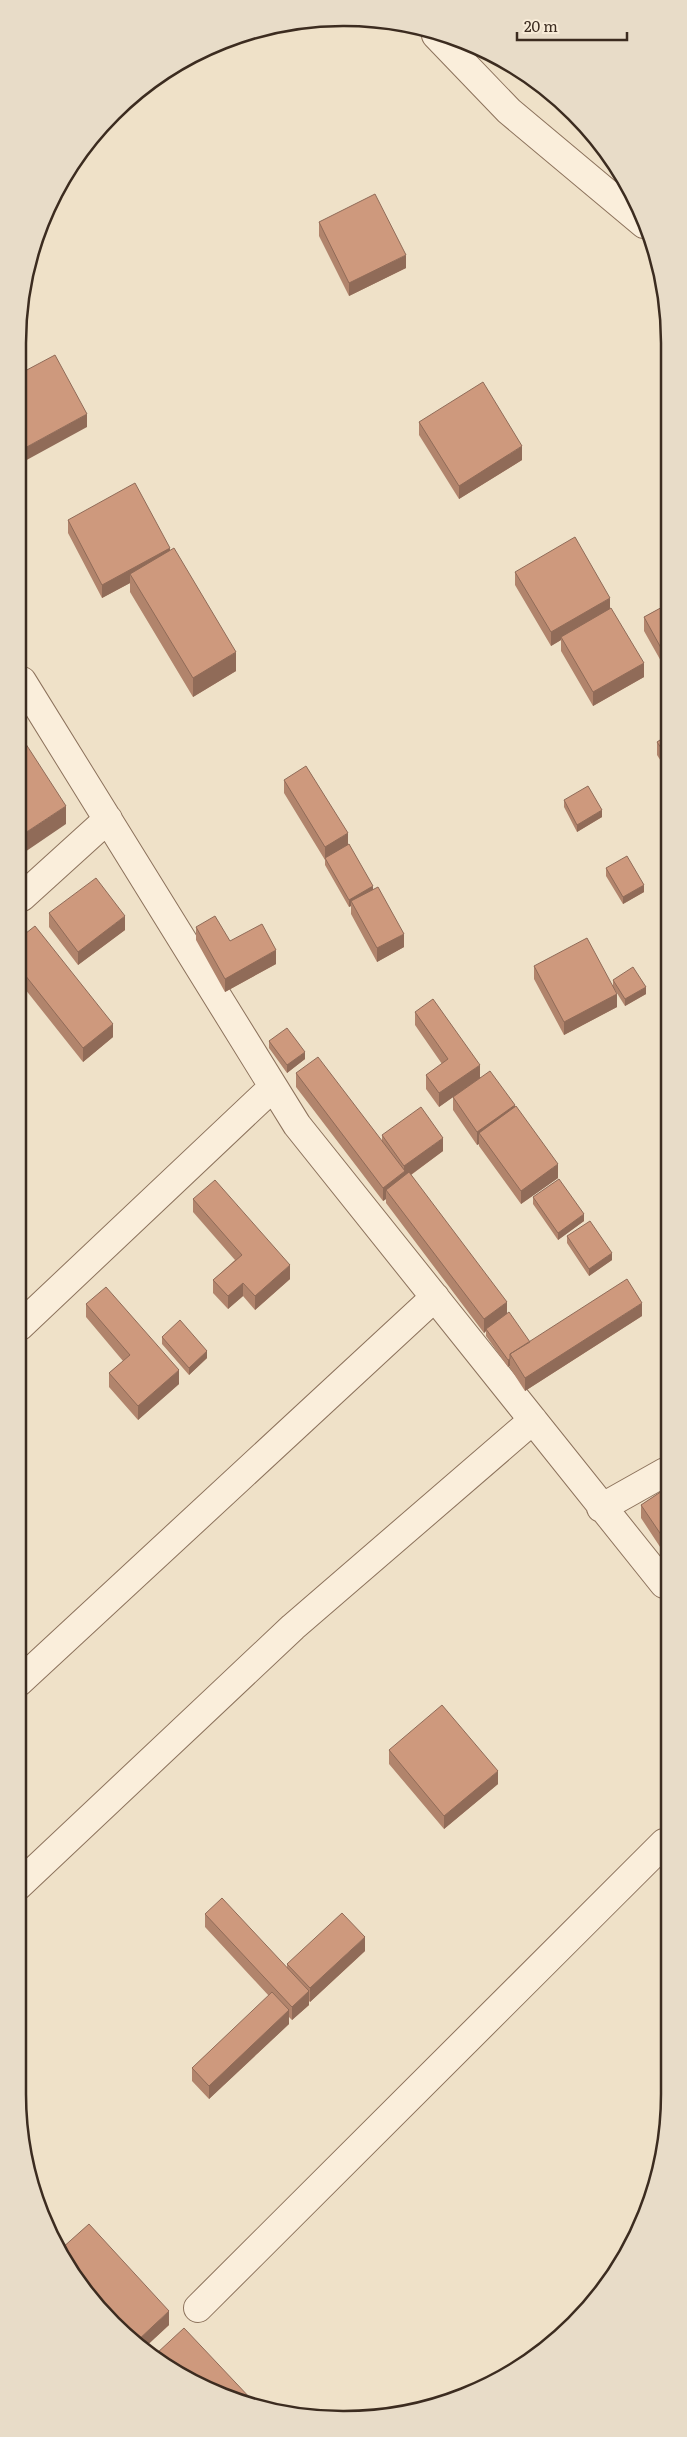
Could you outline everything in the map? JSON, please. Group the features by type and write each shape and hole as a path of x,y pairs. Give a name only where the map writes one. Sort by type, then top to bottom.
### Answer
{"street":[{"path":"444,43 509,111 634,216"},
{"path":"26,687 297,1125 601,1508 661,1580"},
{"path":"26,893 108,819"},
{"path":"26,1320 274,1087"},
{"path":"26,1676 435,1298"},
{"path":"26,1878 293,1627 533,1420"},
{"path":"601,1508 661,1474"},
{"path":"198,2308 661,1846"}],"building":[{"path":"375,194 406,255 349,283 319,222"},
{"path":"55,355 87,414 26,447 26,370"},
{"path":"483,382 522,446 459,486 419,422"},
{"path":"135,483 170,548 102,585 68,520"},
{"path":"575,537 610,598 551,632 515,572"},
{"path":"174,548 236,652 193,678 130,574"},
{"path":"611,608 644,663 593,692 561,637"},
{"path":"661,608 661,648 644,617"},
{"path":"661,739 661,748 657,742"},
{"path":"26,744 66,806 26,832"},
{"path":"306,766 348,833 325,847 284,780"},
{"path":"588,786 602,810 577,825 564,800"},
{"path":"349,844 373,886 349,900 325,858"},
{"path":"627,856 644,885 623,897 606,868"},
{"path":"96,878 125,916 78,952 49,913"},
{"path":"378,887 404,934 377,948 351,901"},
{"path":"215,916 230,941 262,924 276,950 225,979 196,927"},
{"path":"35,926 113,1024 83,1048 26,976 26,933"},
{"path":"587,938 617,994 564,1022 534,966"},
{"path":"633,967 646,987 625,999 613,980"},
{"path":"433,999 480,1065 439,1093 426,1075 448,1059 415,1012"},
{"path":"287,1028 305,1052 287,1065 269,1041"},
{"path":"318,1057 405,1171 383,1188 296,1073"},
{"path":"490,1071 515,1105 477,1132 453,1097"},
{"path":"516,1106 558,1164 521,1191 479,1133"},
{"path":"421,1107 443,1138 404,1166 382,1135"},
{"path":"409,1172 507,1302 484,1319 386,1190"},
{"path":"559,1179 584,1214 558,1233 533,1197"},
{"path":"215,1180 290,1265 255,1296 243,1283 228,1296 213,1280 242,1255 193,1199"},
{"path":"590,1221 612,1253 589,1269 567,1236"},
{"path":"627,1279 642,1303 525,1378 510,1354"},
{"path":"106,1287 179,1370 138,1406 109,1373 130,1355 86,1304"},
{"path":"509,1312 530,1342 510,1354 510,1359 508,1360 486,1329"},
{"path":"180,1320 207,1351 189,1368 162,1337"},
{"path":"661,1492 661,1535 641,1505"},
{"path":"442,1705 498,1771 444,1816 389,1750"},
{"path":"222,1898 309,1991 292,2007 205,1914"},
{"path":"342,1913 365,1937 310,1988 287,1964"},
{"path":"272,1992 289,2010 209,2086 192,2068"},
{"path":"89,2224 169,2311 141,2338 105,2303 80,2270 65,2245"},
{"path":"184,2328 248,2396 203,2378 159,2351"}]}
